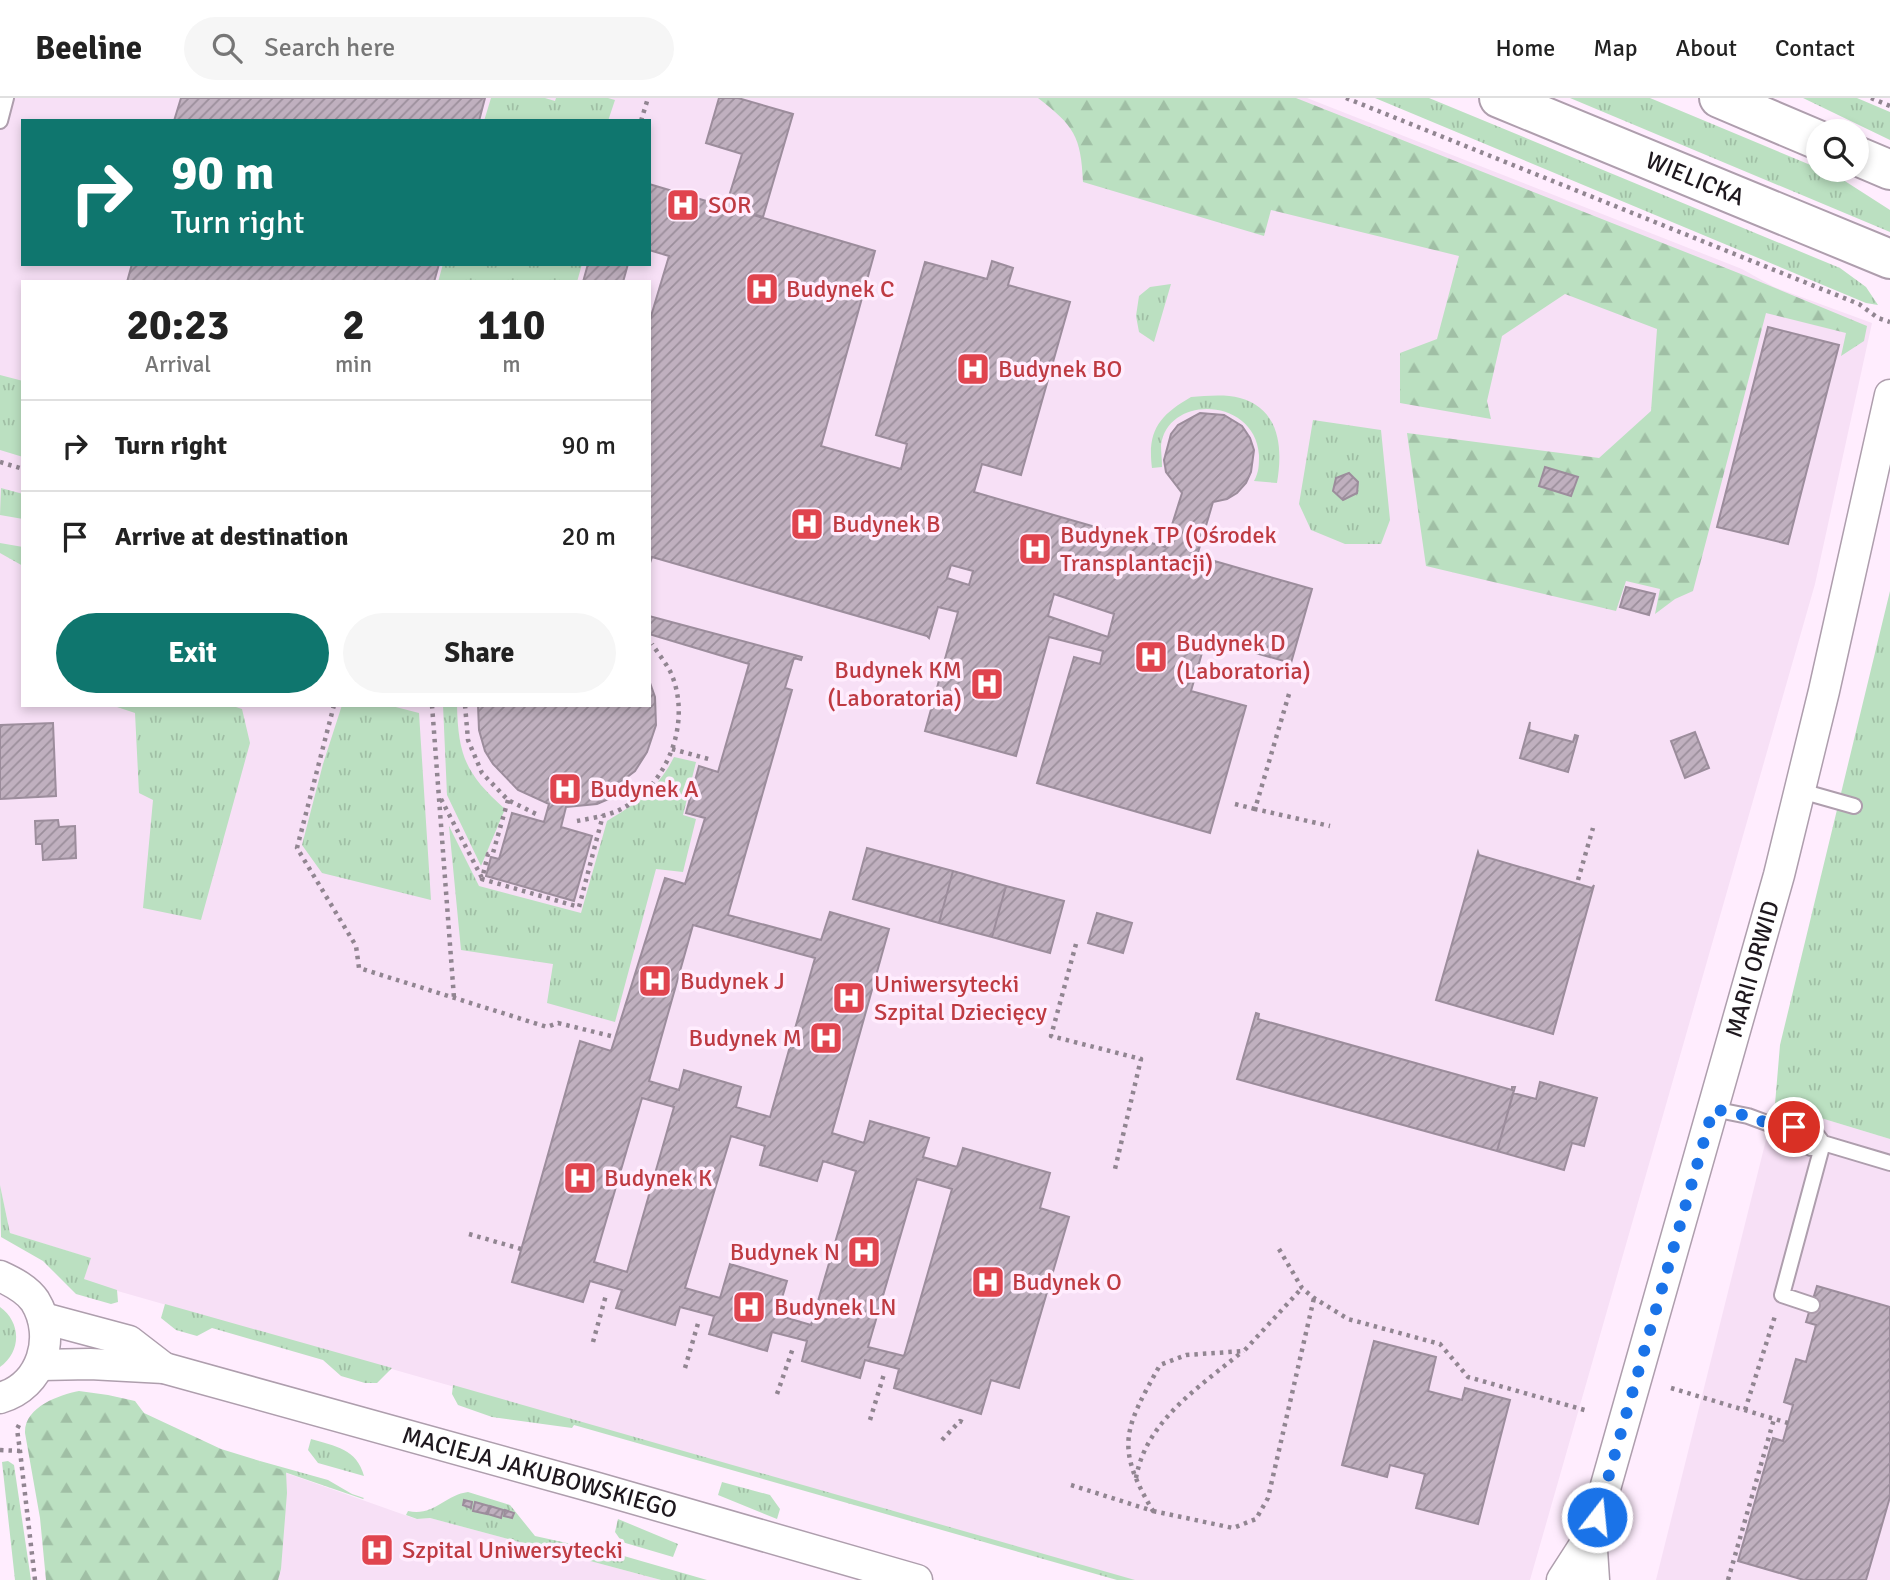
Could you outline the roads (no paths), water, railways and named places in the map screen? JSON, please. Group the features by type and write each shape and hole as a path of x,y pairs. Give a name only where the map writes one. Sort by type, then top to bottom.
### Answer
{"main road":[{"name":"WIELICKA","path":"1499,98 1890,260"},
{"path":"1719,98 1806,135"},
{"path":"1869,161 1890,170"}],"street":[{"name":"MARII ORWID","path":"1562,1580 1591,1535 1745,1000 1801,791 1890,395"},
{"path":"0,1276 19,1285 34,1299 43,1318 46,1334 40,1365 8,1407"},
{"name":"MACIEJA JAKUBOWSKIEGO","path":"43,1318 129,1341 164,1368"},
{"name":"MACIEJA JAKUBOWSKIEGO","path":"40,1365 90,1364 164,1368 917,1580"},
{"name":"MARII ORWID","path":"1591,1535 1594,1580"}],"lane":[{"path":"0,121 6,98"},
{"path":"1801,791 1854,806"},
{"path":"1713,1109 1748,1116 1787,1130 1794,1127 1816,1134 1823,1143 1890,1163"},
{"path":"1812,1305 1782,1295 1823,1143"}],"place":[{"name":"SOR","path":"683,205"},
{"name":"Budynek C","path":"762,289"},
{"name":"Budynek BO","path":"973,369"},
{"name":"Budynek B","path":"807,524"},
{"name":"Budynek TP (Ośrodek Transplantacji)","path":"1035,549"},
{"name":"Budynek D (Laboratoria)","path":"1151,657"},
{"name":"Budynek KM (Laboratoria)","path":"987,684"},
{"name":"Budynek A","path":"565,789"},
{"name":"Budynek J","path":"655,981"},
{"name":"Uniwersytecki Szpital Dziecięcy","path":"849,998"},
{"name":"Budynek M","path":"826,1038"},
{"name":"Budynek K","path":"580,1178"},
{"name":"Budynek N","path":"864,1252"},
{"name":"Budynek O","path":"988,1282"},
{"name":"Budynek LN","path":"749,1307"},
{"name":"Szpital Uniwersytecki","path":"377,1550"}]}
